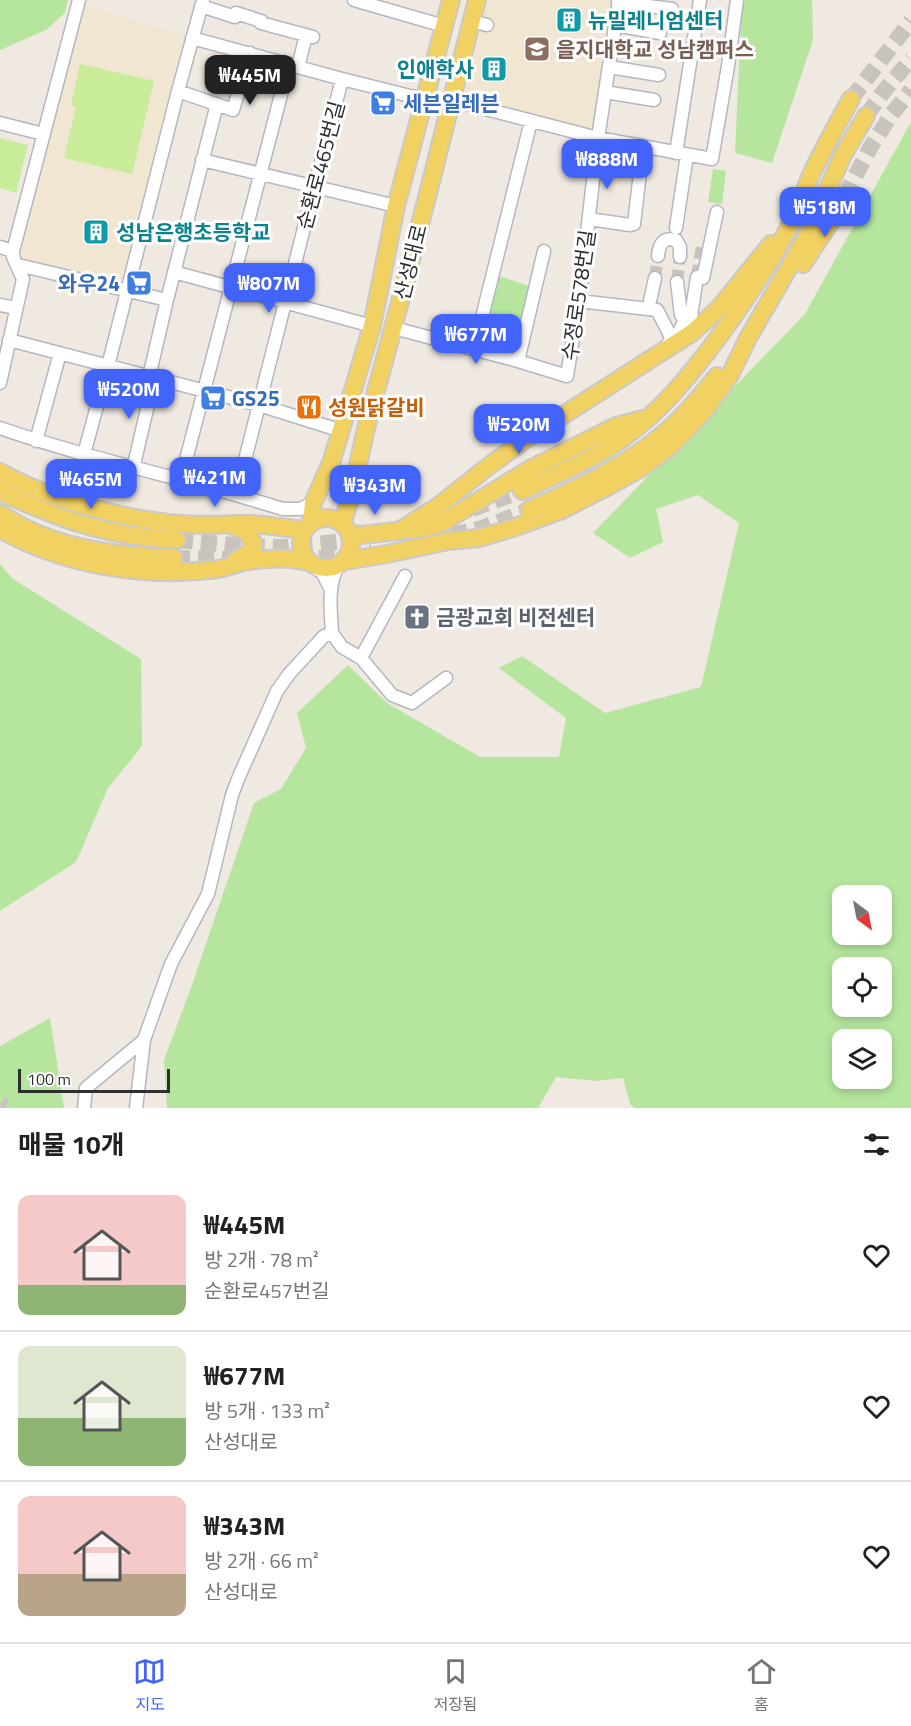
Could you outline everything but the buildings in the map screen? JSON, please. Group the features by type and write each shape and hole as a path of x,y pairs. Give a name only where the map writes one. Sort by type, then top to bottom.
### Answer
{"main road":[{"name":"산성대로","path":"308,526 313,503 342,431 372,326 417,97 444,26 451,0"},
{"name":"산성대로","path":"346,529 348,506 363,440 394,328 451,100 479,23 477,0"},
{"path":"522,492 598,454 625,437 650,417 684,380 731,321 762,276 795,215 811,176 851,99"},
{"path":"0,529 20,540 60,555 101,565 147,571 219,569 249,561 295,558 325,569 342,563 448,541 478,538 562,510 643,467 672,445 706,409 730,375 748,338 806,238 843,155 866,116"},
{"path":"399,531 437,507 526,439 693,332 719,308 795,215"},
{"path":"772,298 799,270 833,219"},
{"path":"529,510 568,493 636,455 670,429 748,338"},
{"path":"310,563 303,555 300,546 301,538 308,526 319,519 335,519 346,529 361,535 424,528 442,523 530,469 575,446 616,426 650,417"},
{"path":"0,472 19,482 92,508 150,520 180,524 308,526"},
{"path":"0,490 64,520 101,531 139,538 177,540"},
{"path":"478,501 468,513 466,525 473,533 487,535"},
{"path":"0,513 34,532 62,542 136,557 174,558"},
{"path":"219,569 252,551 254,544 247,532 229,525"},
{"path":"342,563 351,548 346,529"}],"street":[{"path":"0,383 23,279 13,257 13,251 79,0"},
{"path":"354,0 444,26"},
{"path":"676,228 700,0"},
{"path":"451,100 598,138 712,159 737,0"},
{"path":"618,1 672,9"},
{"name":"수정로578번길","path":"518,361 567,376 618,1"},
{"path":"84,454 202,3 235,17 236,13 261,21 261,23 310,36 294,66 260,174 181,479"},
{"path":"615,25 660,33"},
{"path":"192,38 417,97"},
{"path":"178,91 233,110 250,53"},
{"path":"609,67 659,75"},
{"name":"순환로465번길","path":"236,495 342,79"},
{"path":"605,92 654,100"},
{"path":"133,468 167,300 217,104"},
{"path":"474,349 531,121"},
{"path":"0,123 44,134"},
{"path":"589,219 634,224 643,147"},
{"path":"202,160 396,206"},
{"path":"650,360 679,332 685,320 689,320 691,316 697,277 703,278 717,212"},
{"path":"658,256 659,247 663,241 670,238 676,240 680,247 680,258"},
{"path":"0,247 13,251"},
{"path":"394,328 518,361 544,251"},
{"path":"18,265 167,300"},
{"path":"174,272 372,326"},
{"path":"650,301 655,278"},
{"path":"677,282 681,315 685,320"},
{"path":"579,301 657,310 672,339"},
{"path":"0,305 16,308"},
{"path":"9,339 259,405 342,431"},
{"path":"36,441 60,354"},
{"path":"0,428 36,441 181,479 283,509 300,510 313,503"},
{"path":"310,563 322,574 331,590"},
{"path":"342,563 334,573 331,590 332,633 342,647 361,658 392,695 412,703 446,678"},
{"path":"361,658 405,576"},
{"path":"136,1108 144,1040 171,964 208,894 232,795 269,707 289,674 324,636 332,633"},
{"path":"84,1108 86,1088 144,1040"}],"shaded area":[{"name":"을지대학교 성남캠퍼스","path":"483,0 611,0 595,131 458,96"},
{"path":"78,3 192,38 126,290 18,265"}],"green space":[{"path":"0,0 68,0 65,13 46,30 0,50"},
{"path":"742,0 812,0 813,40 772,163 735,153"},
{"path":"80,64 154,81 132,174 64,158 76,107 71,105"},
{"path":"911,122 911,1108 635,1108 630,1104 623,1078 596,1081 556,1077 538,1108 167,1108 164,1060 254,803 281,789 306,748 297,713 348,665 387,703 480,757 559,757 566,718 499,668 522,656 605,713 701,687 739,523 698,495 656,509 663,542 630,558 593,533 805,314"},
{"path":"0,138 28,145 16,193 0,188"},
{"path":"713,169 726,171 722,204 708,202"},
{"path":"496,275 529,286 513,352 500,349 507,320 486,314"},
{"path":"0,564 13,579 141,659 142,746 108,788 76,862 0,911"},
{"path":"50,1018 64,1108 0,1108 0,1046"}],"tunnel":[{"path":"851,99 911,21"},
{"path":"866,116 911,59"},
{"path":"833,218 870,148 891,115 911,90"},
{"path":"697,277 702,246"},
{"path":"655,278 658,256"},
{"path":"677,282 680,257"},
{"path":"472,509 522,491"},
{"path":"452,535 482,528 529,510"},
{"path":"177,540 282,547 370,539"},
{"path":"295,559 359,556"},
{"path":"174,558 245,559"},
{"path":"0,1105 5,1108"}],"place":[{"name":"뉴밀레니엄센터","path":"569,20"},
{"name":"을지대학교 성남캠퍼스","path":"537,49"},
{"name":"인애학사","path":"494,69"},
{"name":"세븐일레븐","path":"383,103"},
{"name":"성남은행초등학교","path":"96,232"},
{"name":"와우24","path":"139,283"},
{"name":"GS25","path":"213,398"},
{"name":"성원닭갈비","path":"309,407"},
{"name":"금광교회 비전센터","path":"417,617"}]}
